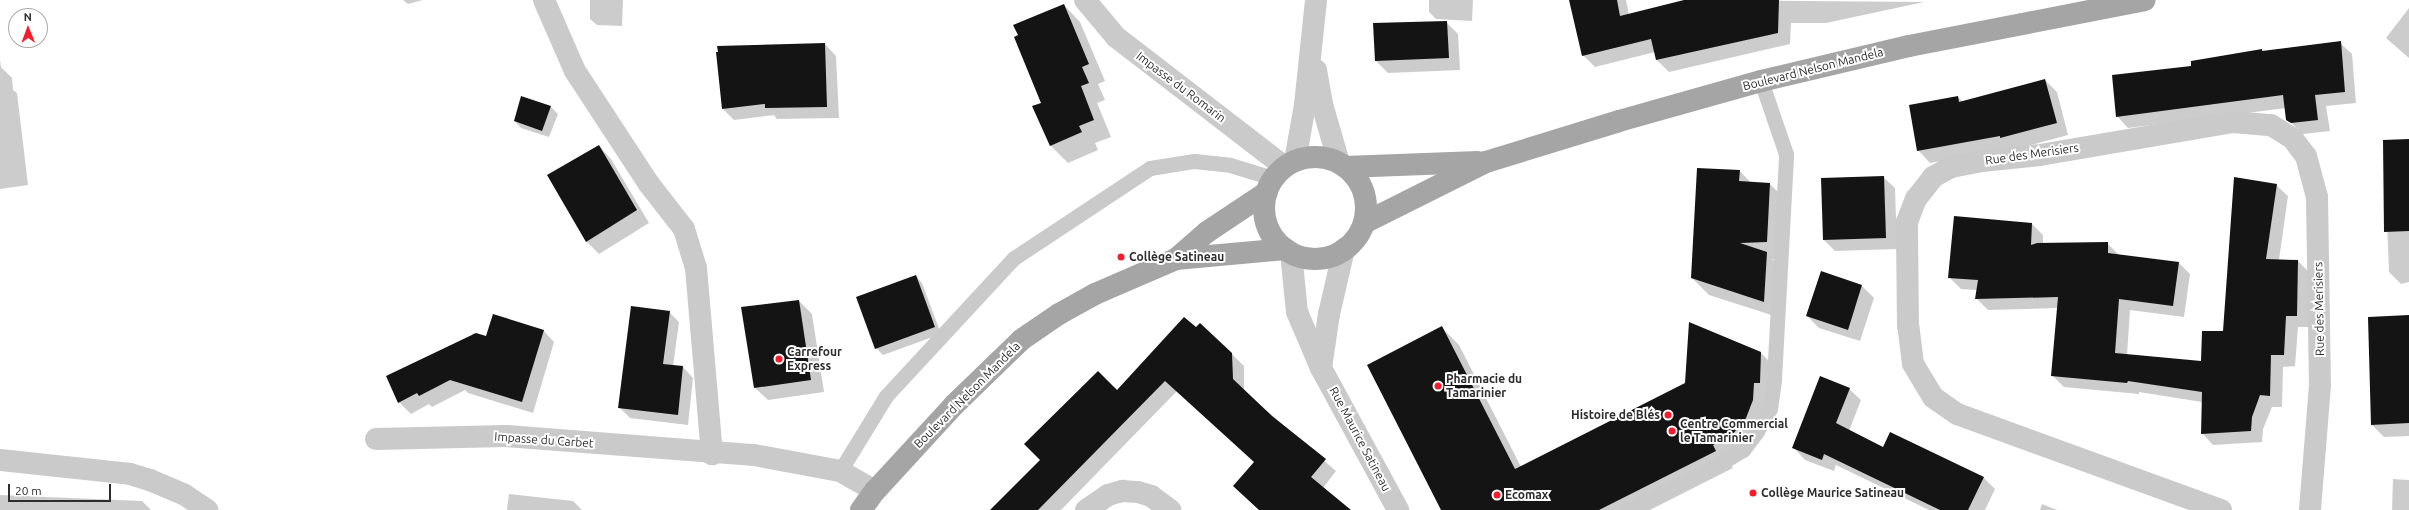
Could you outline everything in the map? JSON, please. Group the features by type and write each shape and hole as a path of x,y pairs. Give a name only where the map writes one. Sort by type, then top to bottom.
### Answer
{"main road":[{"name":"Boulevard Nelson Mandela","path":"1364,223 1486,162 1761,81 1909,46 2145,0"},
{"path":"1310,157 1324,158 1342,165 1357,178 1364,192 1366,207 1364,223 1356,238 1344,249 1332,256 1304,258 1288,251 1274,238 1267,224 1264,208 1280,174 1310,157"},
{"name":"Boulevard Nelson Mandela","path":"1342,165 1486,162"},
{"name":"Boulevard Nelson Mandela","path":"862,510 875,492 954,404 1021,340 1095,294 1176,259 1207,232 1280,174"},
{"name":"Boulevard Nelson Mandela","path":"1176,259 1288,251"}],"street":[{"path":"544,0 575,71 649,184 684,229 696,268 712,454"},
{"name":"Impasse du Romarin","path":"1085,0 1116,37 1280,174"},
{"path":"1280,174 1312,45 1316,0"},
{"path":"1312,45 1322,104 1342,165"},
{"name":"Rue des Merisiers","path":"2221,510 1957,414 1933,397 1913,364 1908,326 1908,222 1916,199 1933,178 1951,168 1982,161 2040,155 2233,122 2271,125 2293,139 2306,156 2317,197 2320,385 2310,510"},
{"path":"1321,368 1329,314 1344,249"},
{"name":"Rue Maurice Satineau","path":"1288,251 1297,312 1321,368 1398,510"},
{"name":"Impasse du Carbet","path":"376,439 506,436 712,454 754,455 840,471"},
{"path":"0,460 130,474 150,480 185,495 207,510"},
{"path":"840,471 875,492"},
{"path":"1086,510 1108,495 1122,491 1138,492 1151,496 1170,510"}],"lane":[{"path":"1627,510 1721,463 1743,450 1756,433 1770,409 1774,379 1786,154 1761,81"},
{"path":"840,471 886,396 1014,258 1150,168 1194,161 1230,165 1280,174"}],"building":[{"path":"1569,0 1617,0 1620,16 1684,0 1779,0 1778,33 1656,60 1651,39 1582,56"},
{"path":"1064,4 1089,64 1082,67 1089,83 1081,86 1094,120 1079,126 1082,132 1050,146 1032,106 1041,103 1014,37 1018,35 1013,25"},
{"path":"1447,21 1449,58 1375,61 1373,23"},
{"path":"2341,41 2345,92 2315,95 2318,120 2291,123 2286,120 2283,95 2116,117 2112,75 2191,66 2191,61 2262,49 2262,51"},
{"path":"825,43 827,107 765,108 765,104 722,109 716,52 718,52 717,46"},
{"path":"2045,79 2057,123 2000,138 2000,136 1917,151 1909,105 1958,96 1959,102"},
{"path":"521,96 551,106 542,131 514,121"},
{"path":"2409,139 2409,231 2384,232 2383,140"},
{"path":"599,145 637,210 586,242 547,175"},
{"path":"1697,168 1740,170 1739,181 1770,183 1767,242 1740,243 1767,252 1764,302 1691,278"},
{"path":"1884,176 1886,238 1823,240 1821,178"},
{"path":"2234,177 2277,184 2266,259 2298,260 2297,316 2286,316 2284,355 2271,355 2270,396 2260,395 2252,417 2251,431 2201,434 2202,392 2128,381 2127,383 2051,376 2058,297 1975,299 1978,280 1948,278 1954,216 2032,223 2031,245 2037,243 2108,242 2108,253 2179,262 2173,306 2119,299 2115,353 2201,361 2202,331 2223,331"},
{"path":"1821,271 1862,285 1848,330 1806,316"},
{"path":"916,275 935,327 875,349 856,297"},
{"name":"Carrefour Express","path":"799,300 811,380 754,388 741,307"},
{"path":"631,306 670,311 663,364 683,366 678,415 618,408"},
{"path":"493,314 544,330 522,402 450,380 419,396 417,393 398,403 386,376 476,333 486,336"},
{"path":"2409,315 2409,423 2371,425 2368,317"},
{"path":"1184,317 1196,327 1200,323 1232,353 1233,379 1272,416 1326,459 1311,477 1351,510 1259,510 1233,486 1254,462 1165,381 1038,510 990,510 1040,460 1024,444 1098,371 1117,390"},
{"path":"1689,322 1761,352 1760,383 1754,383 1753,400 1746,418 1732,435 1713,445 1716,451 1599,510 1441,510 1367,365 1442,326 1515,469 1685,383"},
{"path":"1820,376 1850,388 1836,423 1883,447 1890,432 1984,477 1968,510 1940,510 1824,454 1822,460 1792,448"}],"place":[{"name":"Collège Satineau","path":"1121,257"},
{"name":"Carrefour Express","path":"779,359"},
{"name":"Pharmacie du Tamarinier","path":"1438,386"},
{"name":"Histoire de Blés","path":"1668,415"},
{"name":"Centre Commercial le Tamarinier","path":"1672,431"},
{"name":"Collège Maurice Satineau","path":"1753,493"},
{"name":"Ecomax","path":"1497,495"}]}
